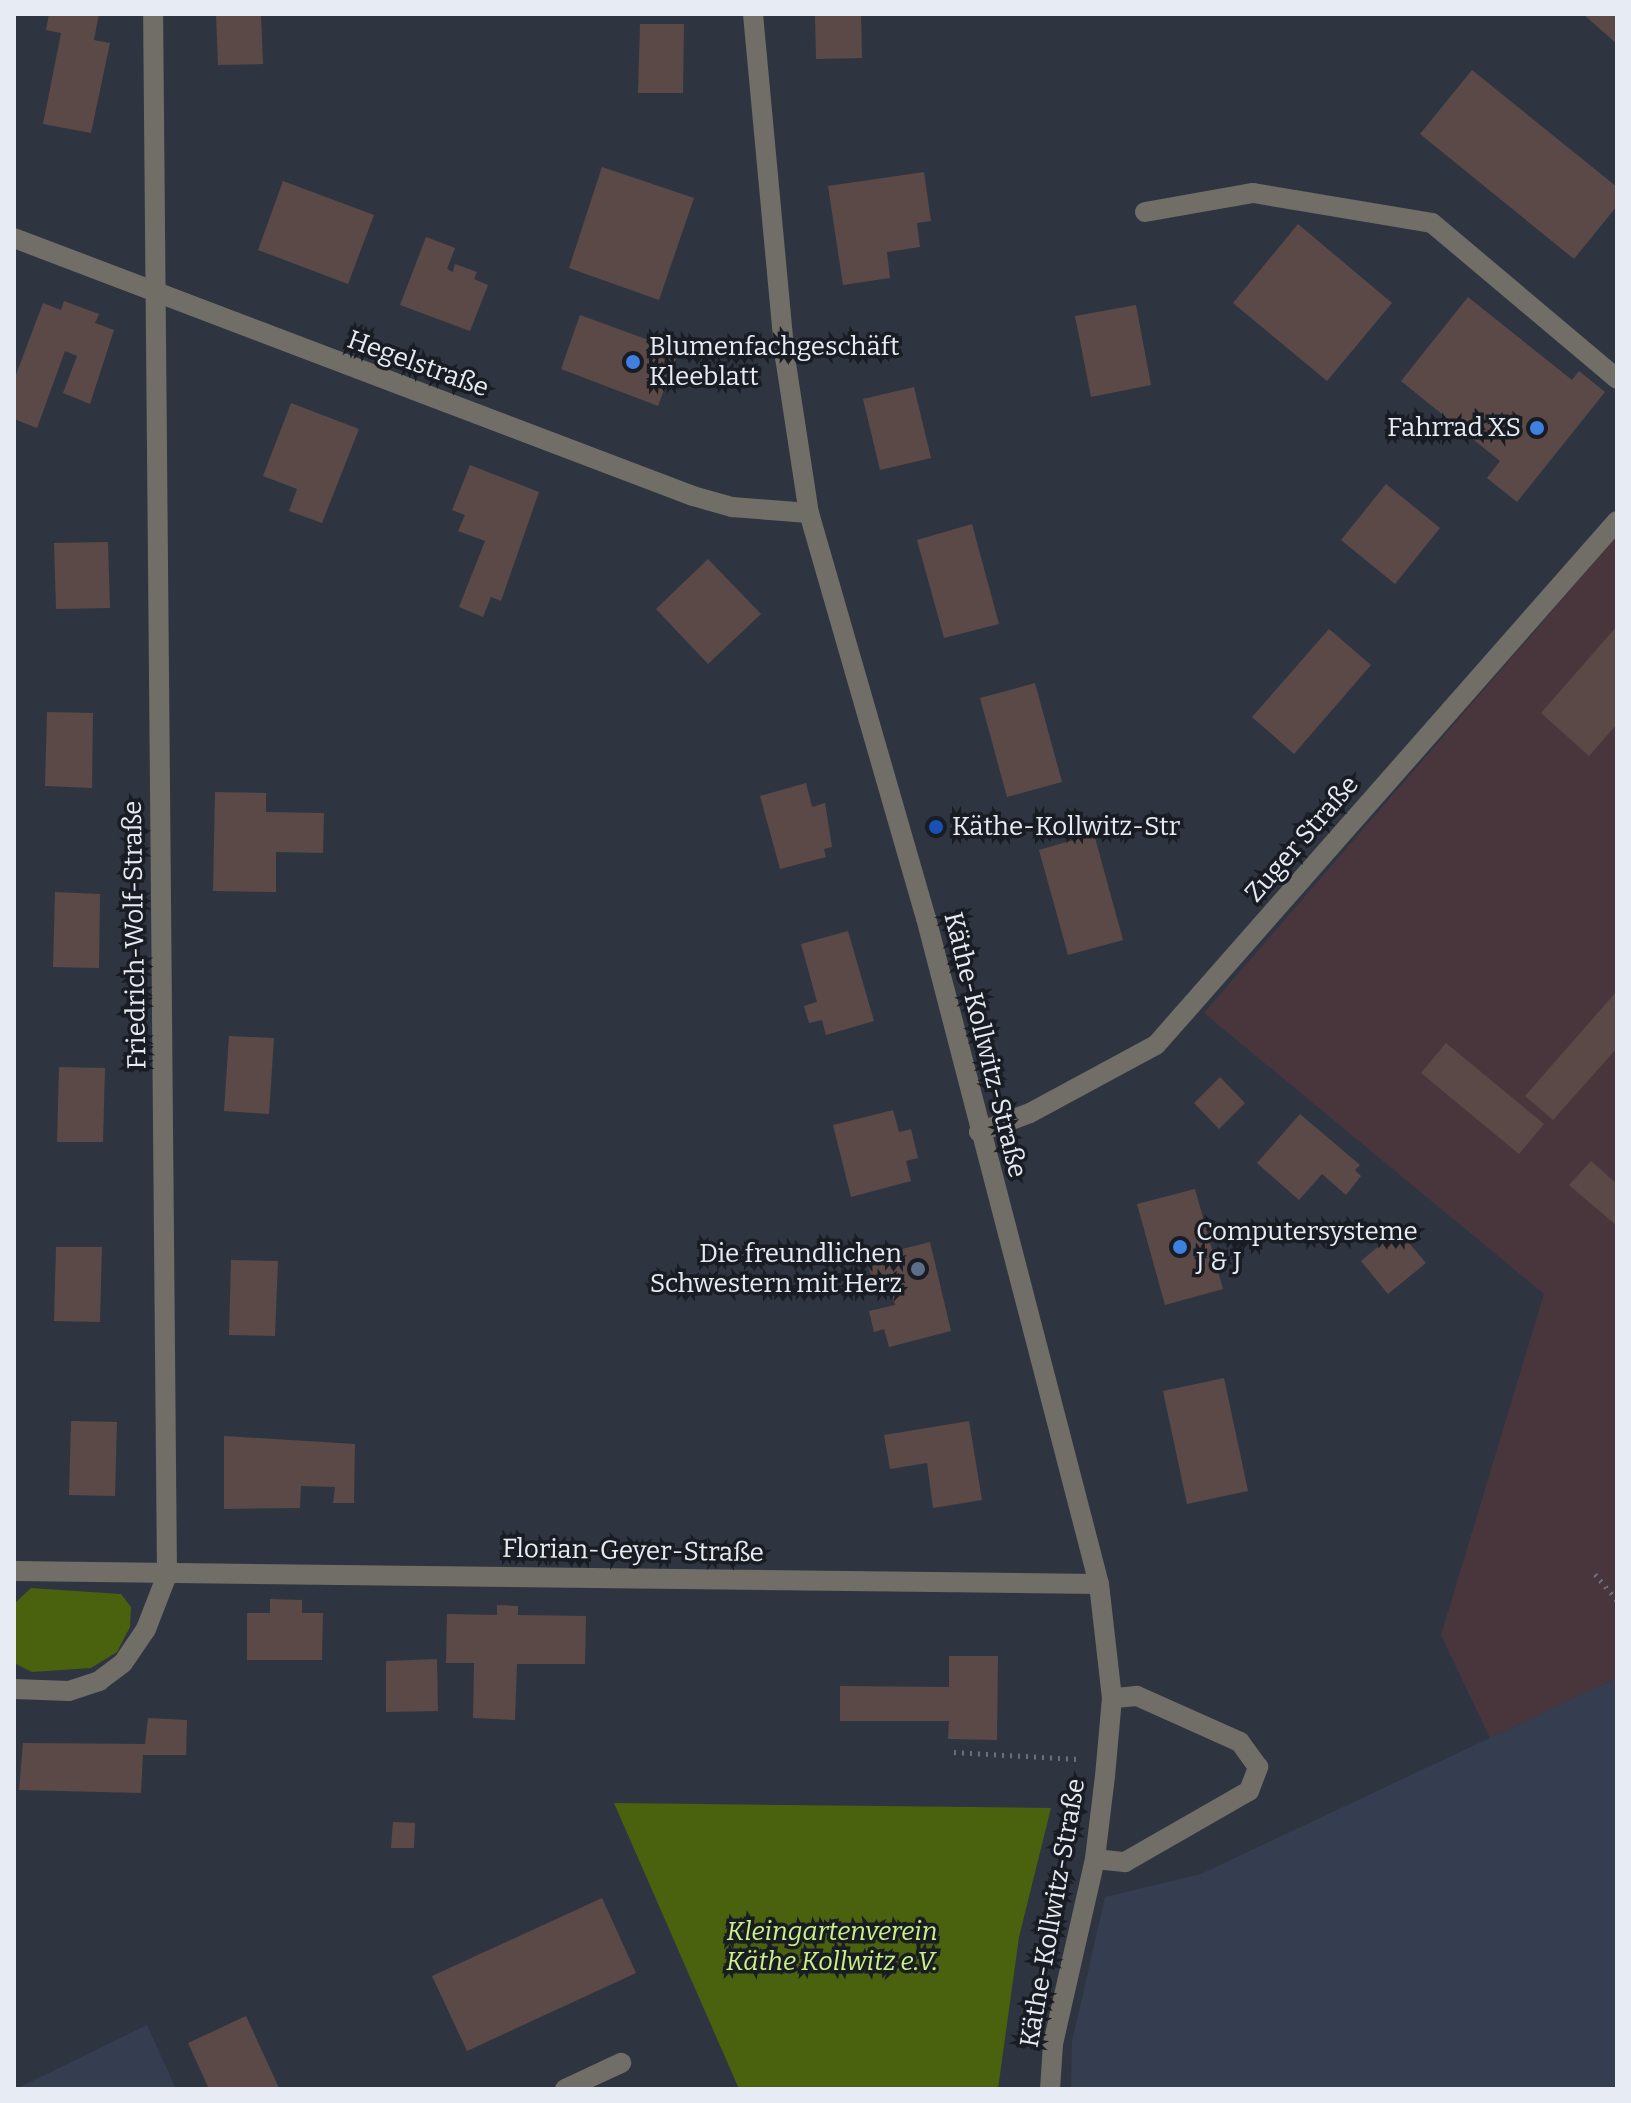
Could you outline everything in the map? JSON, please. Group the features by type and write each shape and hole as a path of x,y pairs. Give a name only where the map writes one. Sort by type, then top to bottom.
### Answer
{"street":[{"name":"Friedrich-Wolf-Straße","path":"153,14 167,1575"},
{"name":"Käthe-Kollwitz-Straße","path":"753,14 785,357 809,513 922,905 1099,1584 1112,1698 1095,1859 1053,2044 1050,2089"},
{"path":"1145,212 1253,193 1432,223 1617,379"},
{"name":"Hegelstraße","path":"14,238 154,294 693,496 732,507 809,513"},
{"name":"Zuger Straße","path":"979,1132 1030,1113 1156,1045 1617,521"},
{"name":"Florian-Geyer-Straße","path":"14,1571 1099,1584"},
{"path":"14,1689 69,1691 99,1681 123,1663 146,1629 167,1575"},
{"path":"1095,1859 1125,1862 1249,1791 1258,1767 1240,1742 1137,1696 1112,1698"},
{"path":"565,2089 621,2063"}],"path":[{"path":"1595,1574 1617,1600"},
{"path":"954,1752 1048,1758"}],"shaded area":[{"path":"1617,536 1617,1678 1490,1738 1441,1635 1544,1294 1204,1013"},
{"path":"1617,1678 1617,2089 1071,2089 1072,2042 1105,1897 1201,1874"},
{"path":"147,2025 176,2089 16,2089"}],"green space":[{"path":"31,1588 121,1594 131,1607 130,1627 117,1652 91,1668 32,1672 14,1663 14,1604"},
{"name":"Kleingartenverein Käthe Kollwitz e.V.","path":"614,1803 1051,1808 1019,1937 998,2089 739,2089"}],"building":[{"path":"49,14 99,14 94,40 110,43 91,133 43,124 61,33 46,30"},
{"path":"216,14 261,14 263,64 218,65"},
{"path":"815,14 861,14 862,58 816,59"},
{"path":"1583,14 1617,14 1617,44"},
{"path":"640,24 684,24 683,93 638,93"},
{"path":"1472,70 1617,187 1617,206 1574,259 1420,134"},
{"path":"602,167 694,198 659,300 569,268"},
{"path":"924,172 931,221 917,223 920,247 887,252 890,278 843,285 828,186"},
{"path":"283,181 374,215 348,284 258,250"},
{"path":"1298,224 1392,303 1327,381 1233,303"},
{"path":"426,237 455,248 447,269 453,272 455,264 477,272 474,279 488,285 470,331 400,305"},
{"path":"1468,297 1572,380 1579,371 1605,392 1517,502 1487,478 1500,461 1401,381"},
{"path":"64,301 99,314 95,323 114,330 90,404 63,393 77,356 65,351 37,428 14,419 14,380 43,303 61,310"},
{"path":"1136,305 1151,385 1091,397 1075,316"},
{"path":"580,315 679,351 658,406 561,369"},
{"path":"914,387 931,458 880,470 863,399"},
{"path":"291,403 359,429 322,523 289,511 297,489 263,476"},
{"path":"470,465 539,492 501,601 491,597 483,617 459,607 485,541 458,531 465,515 452,510"},
{"path":"1386,484 1440,528 1395,584 1341,540"},
{"path":"972,524 999,624 944,638 917,540"},
{"path":"108,542 110,608 56,609 54,543"},
{"path":"708,559 761,614 708,664 656,609"},
{"path":"1617,626 1617,724 1589,756 1541,713"},
{"path":"1329,629 1371,665 1294,754 1252,717"},
{"path":"1035,683 1062,782 1007,797 980,698"},
{"path":"47,712 93,713 92,788 45,786"},
{"path":"806,783 812,807 825,803 832,847 824,849 826,857 780,869 760,796"},
{"path":"215,792 266,793 266,812 324,813 323,853 276,852 276,892 213,891"},
{"path":"1094,834 1123,940 1068,955 1039,850"},
{"path":"55,892 100,894 99,968 53,967"},
{"path":"848,931 874,1021 826,1035 822,1020 809,1023 804,1006 817,1002 801,944"},
{"path":"1617,991 1617,1048 1553,1120 1525,1096"},
{"path":"229,1036 274,1038 269,1114 224,1111"},
{"path":"1446,1043 1544,1124 1519,1154 1421,1073"},
{"path":"59,1067 105,1068 103,1142 57,1142"},
{"path":"1220,1077 1245,1103 1219,1129 1194,1103"},
{"path":"893,1110 899,1132 911,1129 918,1158 906,1161 911,1181 851,1197 833,1125"},
{"path":"1300,1114 1360,1165 1355,1170 1361,1176 1346,1195 1322,1174 1299,1200 1257,1163"},
{"path":"1591,1161 1617,1184 1617,1226 1569,1185"},
{"name":"Computersysteme J & J","path":"1195,1189 1223,1289 1165,1305 1137,1204"},
{"path":"1398,1230 1426,1263 1388,1294 1361,1261"},
{"path":"930,1242 951,1331 889,1347 884,1329 874,1332 869,1311 895,1305 887,1276 872,1280 867,1258"},
{"path":"56,1247 102,1247 100,1322 54,1321"},
{"path":"231,1260 278,1261 275,1336 229,1335"},
{"path":"1224,1378 1248,1491 1187,1504 1163,1391"},
{"path":"71,1421 117,1422 115,1496 69,1495"},
{"path":"969,1421 982,1500 933,1508 927,1463 890,1469 884,1435"},
{"path":"224,1436 355,1444 354,1503 333,1503 335,1487 301,1486 300,1508 224,1509"},
{"path":"270,1599 302,1600 302,1613 323,1613 322,1660 247,1660 247,1613 270,1613"},
{"path":"497,1605 518,1606 518,1615 586,1616 585,1664 517,1664 515,1720 473,1718 474,1663 446,1663 447,1614 497,1615"},
{"path":"949,1656 998,1656 997,1740 948,1739 949,1721 840,1721 840,1686 949,1687"},
{"path":"437,1659 438,1711 386,1712 386,1661"},
{"path":"148,1718 187,1720 186,1755 143,1755 141,1793 19,1790 23,1743 145,1744"},
{"path":"393,1822 415,1823 414,1848 391,1848"},
{"path":"602,1898 636,1973 467,2051 432,1976"},
{"path":"246,2016 279,2088 209,2089 188,2043"}],"place":[{"name":"Blumenfachgeschäft Kleeblatt","path":"633,362"},
{"name":"Fahrrad XS","path":"1537,428"},
{"name":"Käthe-Kollwitz-Str","path":"936,827"},
{"name":"Computersysteme J & J","path":"1180,1247"},
{"name":"Die freundlichen Schwestern mit Herz","path":"918,1269"}]}
